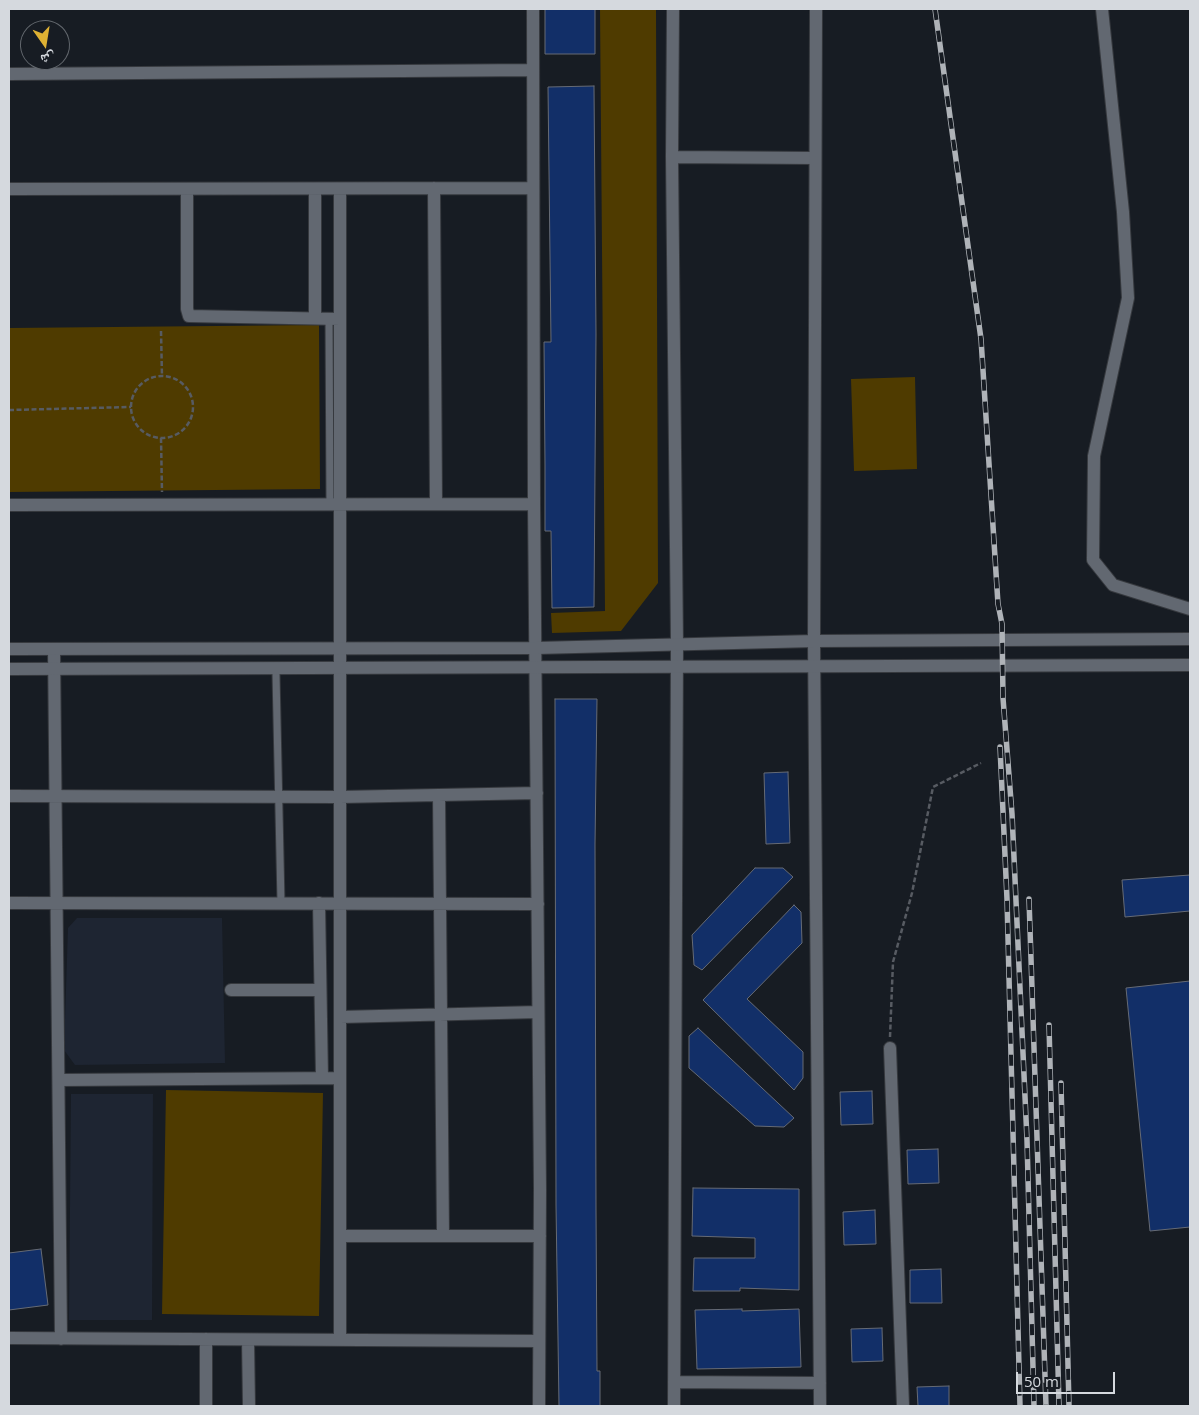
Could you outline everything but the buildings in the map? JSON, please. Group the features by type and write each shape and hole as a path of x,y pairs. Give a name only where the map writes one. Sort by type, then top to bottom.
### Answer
{"street":[{"path":"533,9 534,504 540,1236 539,1406"},
{"path":"673,9 672,157 677,644 674,1406"},
{"path":"816,9 814,641 820,1406"},
{"path":"1102,9 1123,212 1128,298 1094,456 1093,560 1113,585 1190,610"},
{"path":"9,74 532,70"},
{"path":"672,157 815,158"},
{"path":"315,188 315,318"},
{"path":"340,188 334,319 335,504 340,648 340,1340"},
{"path":"434,188 436,504"},
{"path":"9,189 533,188"},
{"path":"187,189 187,309 189,316 196,318 334,319"},
{"path":"9,505 534,504"},
{"path":"9,649 536,648 814,641 1190,639"},
{"path":"54,649 61,1339"},
{"path":"9,668 1190,665"},
{"path":"9,796 340,797 537,793"},
{"path":"439,795 443,1235"},
{"path":"9,903 538,904"},
{"path":"319,903 322,1078"},
{"path":"232,990 320,990"},
{"path":"340,1017 441,1016 538,1012"},
{"path":"890,1048 903,1406"},
{"path":"58,1080 340,1078"},
{"path":"340,1236 540,1236"},
{"path":"9,1338 538,1341"},
{"path":"206,1339 206,1406"},
{"path":"248,1340 249,1406"},
{"path":"674,1382 820,1383"}],"lane":[{"path":"276,674 281,903"}],"path":[{"path":"161,332 162,377"},
{"path":"162,377 177,381 184,386 189,392 193,408 192,416 183,429 170,437 162,438 146,434 140,429 135,423 131,407 135,392 140,386 154,378 162,377"},
{"path":"9,410 131,407"},
{"path":"162,438 162,505"},
{"path":"890,1048 893,962 912,893 933,787 981,763"}],"shaded area":[{"path":"600,9 656,9 658,583 621,631 552,633 551,613 605,611"},
{"path":"319,325 320,489 9,492 9,328"},
{"path":"915,377 917,469 854,471 851,379"},
{"path":"77,918 222,918 225,1063 75,1065 64,1050 68,928"},
{"path":"166,1090 323,1093 319,1316 162,1314"},
{"path":"71,1094 153,1094 152,1320 69,1320"}],"railway":[{"path":"935,9 981,339 998,604 1002,624 1003,698 1012,814 1027,1140 1034,1406"},
{"path":"1000,747 1007,899 1020,1406"},
{"path":"1029,899 1046,1406"},
{"path":"1049,1025 1059,1406"},
{"path":"1061,1083 1069,1406"}]}
